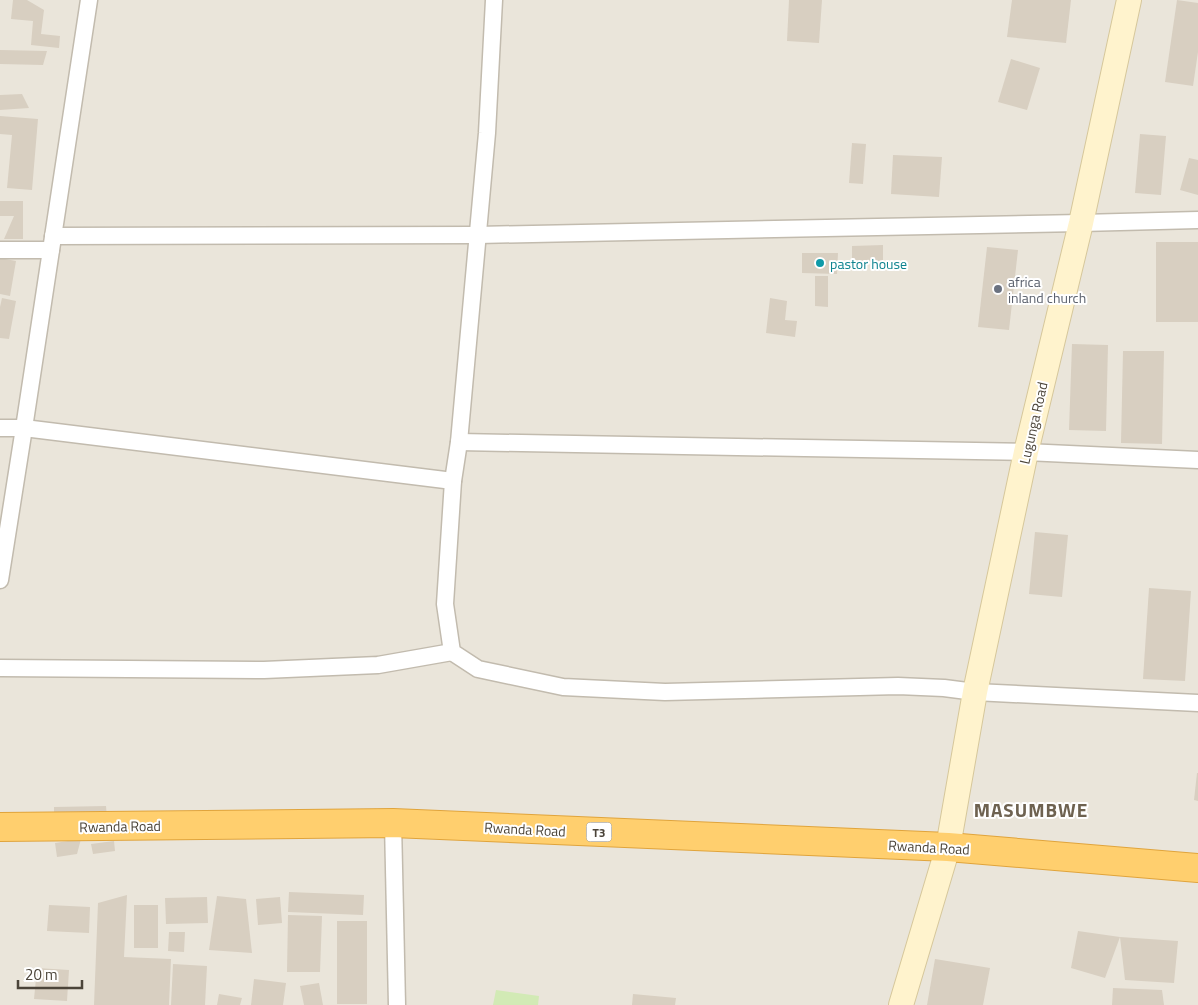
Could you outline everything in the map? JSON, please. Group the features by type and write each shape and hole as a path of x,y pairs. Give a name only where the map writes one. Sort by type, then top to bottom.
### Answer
{"highway":[{"name":"Rwanda Road","path":"0,827 393,823 948,848 1198,868"}],"street":[{"path":"0,580 88,0"},
{"path":"452,652 445,604 453,481 459,442 487,133 494,0"},
{"name":"Lugunga Road","path":"901,1005 948,848 975,692 1026,452 1081,224 1129,0"},
{"path":"0,250 52,243 1081,224 1198,220"},
{"path":"0,428 24,428 453,481"},
{"path":"459,442 1026,452 1198,460"},
{"path":"0,668 264,670 378,665 452,652 478,669 563,687 665,692 898,686 944,688 975,692 1198,703"},
{"path":"393,823 398,1005"}],"shaded area":[{"path":"0,0 1198,0 1198,1005 0,1005"}],"green space":[{"path":"496,990 539,996 538,1005 493,1005"}],"building":[{"path":"13,0 27,0 44,10 41,34 60,36 59,48 31,45 33,21 11,19"},
{"path":"789,0 822,0 819,43 787,41"},
{"path":"1012,0 1071,0 1066,43 1007,37"},
{"path":"1177,0 1198,3 1198,52 1193,86 1165,82"},
{"path":"0,50 47,51 43,65 0,64"},
{"path":"1011,59 1040,68 1027,110 998,102"},
{"path":"22,94 29,108 0,110 0,95"},
{"path":"0,116 38,119 32,190 7,188 12,135 0,134"},
{"path":"1140,134 1166,136 1161,195 1135,193"},
{"path":"852,143 866,144 863,184 849,183"},
{"path":"893,155 942,157 939,197 891,194"},
{"path":"1189,158 1198,160 1198,195 1180,190"},
{"path":"0,201 23,201 23,239 4,239 14,216 0,216"},
{"path":"1156,242 1198,242 1198,322 1156,322"},
{"path":"883,245 883,262 852,262 852,246"},
{"name":"africa inland church","path":"987,247 1018,250 1009,330 978,327"},
{"name":"pastor house","path":"802,253 838,253 837,274 802,273"},
{"path":"0,258 16,261 10,296 0,294"},
{"path":"815,276 828,276 828,307 815,306"},
{"path":"2,298 16,301 9,339 0,338 0,307"},
{"path":"770,298 787,301 785,320 797,321 795,337 766,333"},
{"path":"1072,344 1108,345 1106,431 1069,430"},
{"path":"1123,351 1164,351 1162,444 1121,443"},
{"path":"1035,532 1068,535 1062,597 1029,594"},
{"path":"1149,588 1191,591 1185,681 1143,679"},
{"path":"1198,773 1198,801 1194,800"},
{"path":"106,806 107,818 54,819 54,807"},
{"path":"81,839 77,854 57,857 55,843"},
{"path":"114,841 115,851 93,854 91,844"},
{"path":"289,892 364,895 363,915 288,912"},
{"path":"127,895 124,957 171,959 169,1005 94,1005 98,903"},
{"path":"217,896 246,899 252,953 209,950"},
{"path":"207,897 208,923 166,924 165,898"},
{"path":"280,897 282,923 258,925 256,899"},
{"path":"49,905 90,907 89,933 47,931"},
{"path":"134,905 158,905 158,948 134,948"},
{"path":"288,915 322,916 320,972 287,972"},
{"path":"337,921 367,921 367,1004 337,1004"},
{"path":"1078,931 1120,937 1105,978 1071,968"},
{"path":"169,932 185,932 184,952 168,951"},
{"path":"1120,937 1178,941 1174,983 1125,980"},
{"path":"935,959 990,968 983,1005 927,1005"},
{"path":"173,964 207,966 205,1005 171,1005"},
{"path":"37,968 69,970 67,1001 34,999"},
{"path":"254,979 286,983 283,1005 251,1005"},
{"path":"319,983 323,1005 304,1005 300,986"},
{"path":"1113,988 1162,990 1164,1005 1112,1005"},
{"path":"219,994 242,998 240,1005 217,1005"},
{"path":"633,994 676,998 675,1005 632,1005"}],"place":[{"name":"pastor house","path":"820,263"},
{"name":"africa inland church","path":"998,289"}],"district":[{"name":"MASUMBWE","path":"1031,809"}]}
